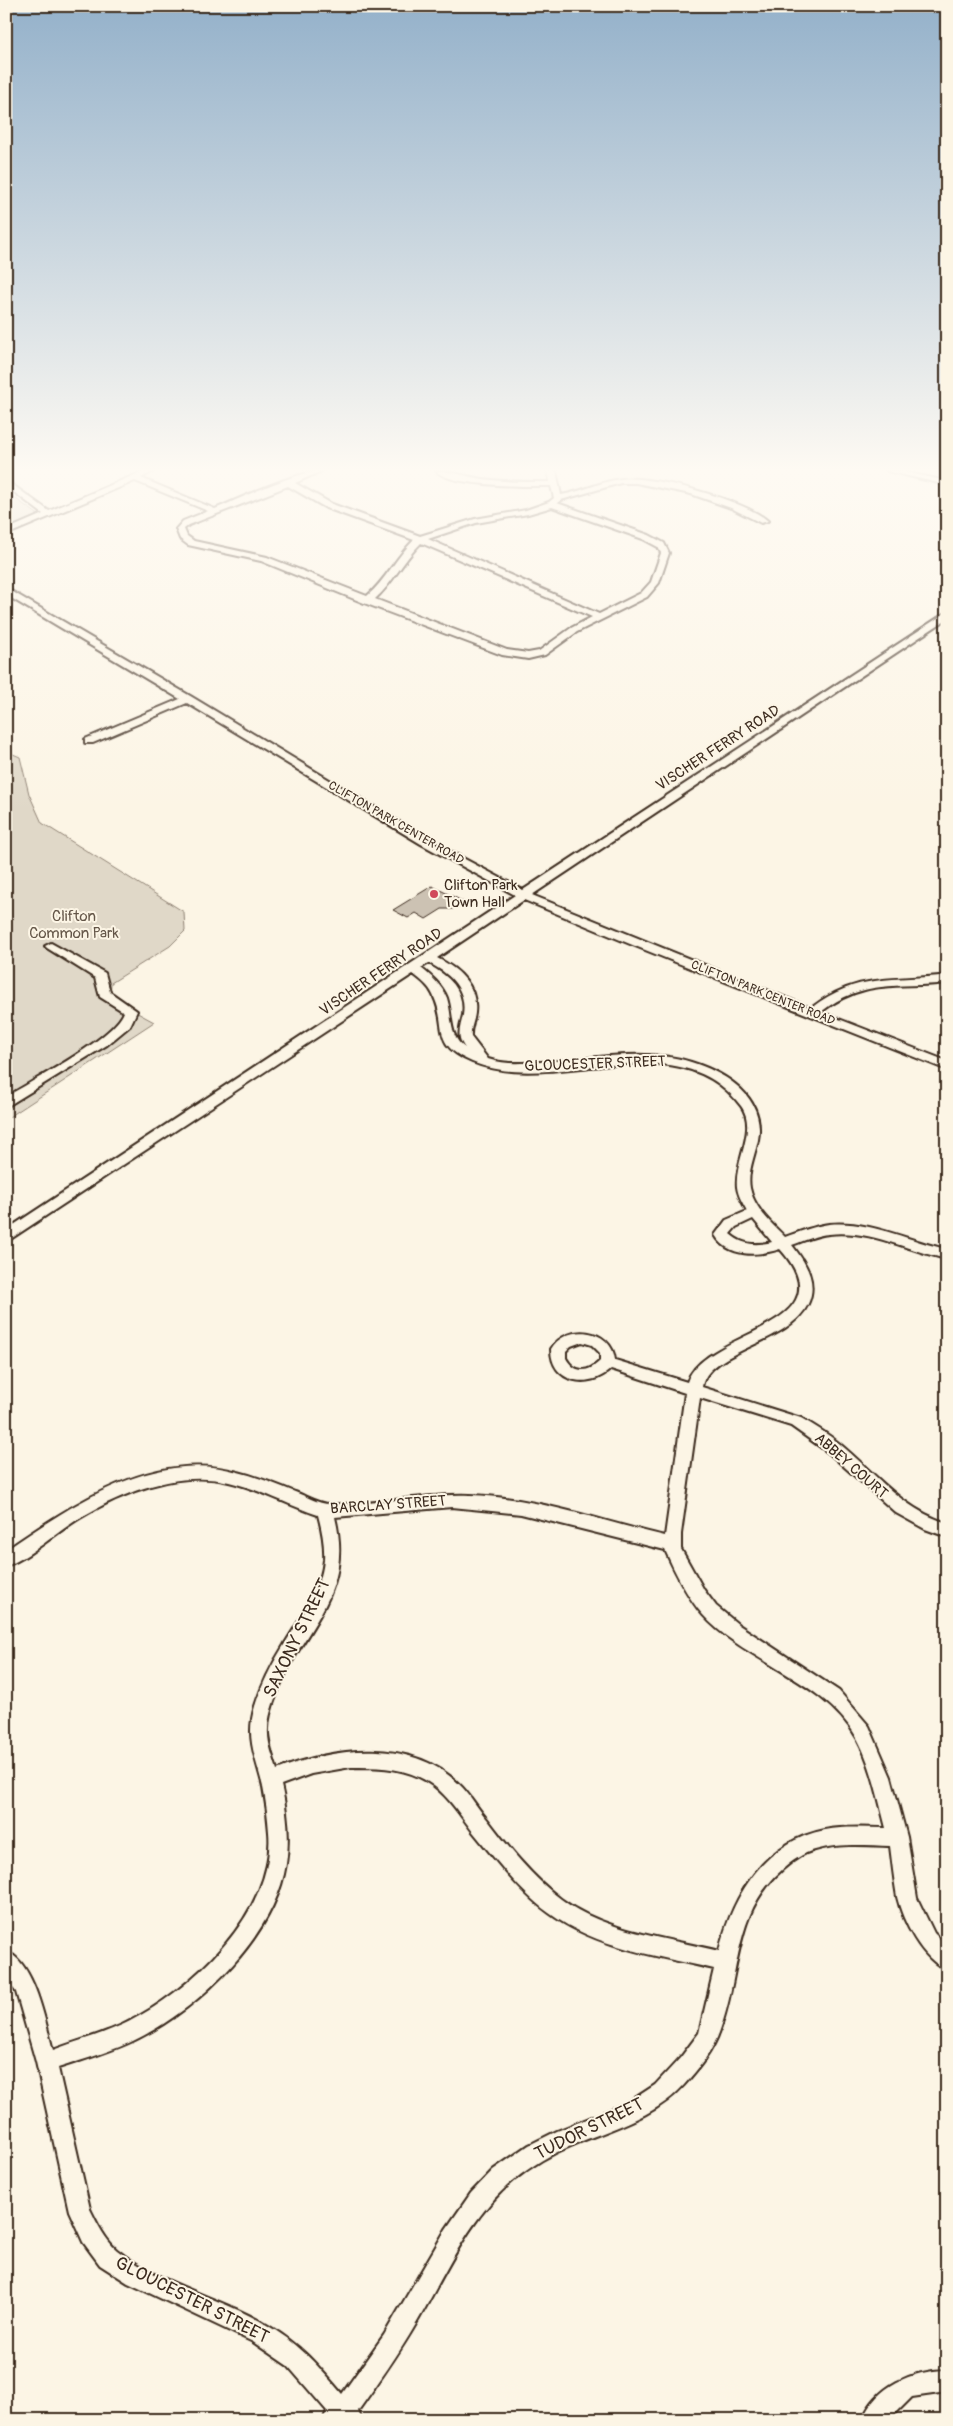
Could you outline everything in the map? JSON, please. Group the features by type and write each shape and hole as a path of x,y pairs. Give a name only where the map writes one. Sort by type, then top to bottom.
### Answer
{"street":[{"path":"326,584 505,653 528,656 542,653 574,630 644,595 654,584"},
{"path":"367,601 384,584"},
{"path":"523,584 599,617"},
{"name":"CLIFTON PARK CENTER ROAD","path":"6,591 66,629 189,699 418,837 523,895 634,942 947,1066"},
{"name":"VISCHER FERRY ROAD","path":"6,1237 947,615"},
{"path":"89,741 189,699"},
{"path":"6,1103 103,1042 126,1023 130,1017 131,1012 104,994 101,976 51,946"},
{"path":"428,958 455,972 460,979 469,999 465,1037 470,1046 486,1062"},
{"name":"GLOUCESTER STREET","path":"414,969 429,980 437,990 443,1009 444,1026 452,1044 462,1052 486,1062 511,1068 662,1060 683,1063 712,1073 735,1090 748,1106 753,1132 745,1163 745,1195 755,1213 782,1242 804,1273 806,1282 804,1298 800,1307 780,1326 725,1351 700,1370 695,1380 680,1474 673,1550 698,1595 710,1610 733,1630 833,1696 863,1732 882,1777 898,1837 907,1898 927,1940 947,1960"},
{"path":"813,1012 840,993 857,988 894,982 947,979"},
{"path":"755,1213 729,1223 724,1228 722,1235 727,1242 734,1247 754,1250 826,1229 839,1228 877,1235 947,1254"},
{"name":"ABBEY COURT","path":"608,1363 796,1422 821,1437 894,1503 914,1517 947,1530"},
{"name":"BARCLAY STREET","path":"6,1559 103,1495 141,1481 195,1474 228,1476 265,1487 325,1510 440,1500 472,1501 584,1522 621,1534 673,1545"},
{"name":"SAXONY STREET","path":"46,2062 132,2031 182,2000 221,1966 250,1927 269,1889 278,1859 279,1835 271,1780 262,1752 259,1723 268,1692 282,1663 309,1621 330,1571 333,1545 325,1510"},
{"path":"271,1780 316,1764 349,1759 377,1759 426,1772 450,1788 502,1853 535,1888 557,1907 585,1924 630,1938 725,1962"},
{"name":"TUDOR STREET","path":"343,2417 397,2335 451,2242 492,2185 517,2165 563,2138 633,2112 671,2084 694,2058 710,2032 725,1962 739,1917 757,1882 785,1855 805,1844 838,1837 898,1837"},
{"name":"GLOUCESTER STREET","path":"6,1960 25,1987 46,2062 80,2211 91,2234 108,2257 136,2275 261,2334 296,2358 343,2417"},
{"path":"874,2420 893,2395 922,2381 947,2381"}],"green space":[{"name":"Clifton Common Park","path":"6,751 20,757 29,794 42,823 184,912 185,931 170,946 111,983 110,998 154,1022 6,1119"}],"building":[{"name":"Clifton Park Town Hall","path":"432,886 464,902 453,909 442,909 426,919 416,913 408,918 393,910"}],"place":[{"name":"Clifton Park Town Hall","path":"434,894"}]}
